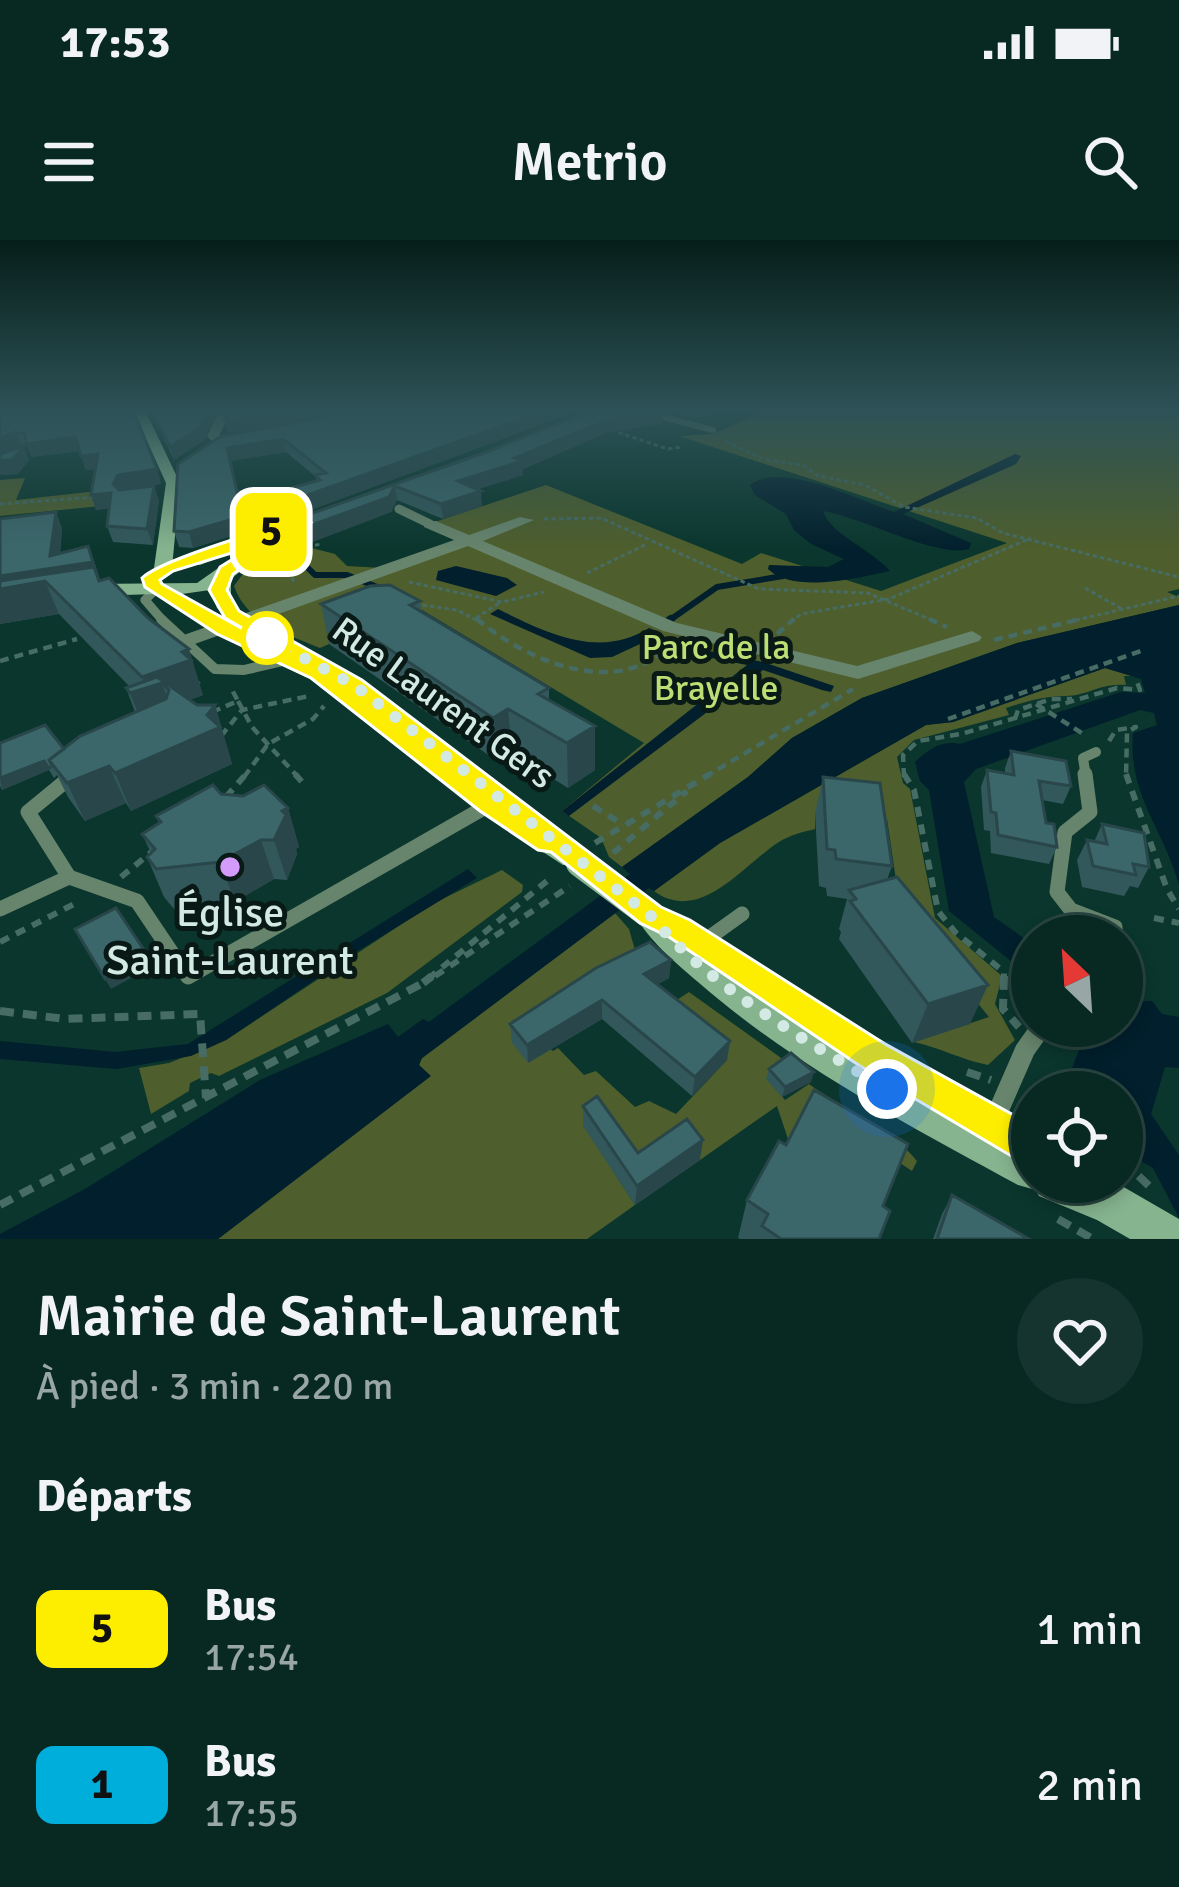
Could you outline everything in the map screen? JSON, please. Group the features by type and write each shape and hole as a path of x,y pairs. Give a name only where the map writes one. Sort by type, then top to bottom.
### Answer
{"main road":[{"path":"156,457 167,487 160,581"},
{"path":"160,581 197,560 338,510"},
{"path":"64,594 160,581 196,589 302,523"},
{"path":"166,545 175,556 219,563 224,574 220,599 231,625"},
{"name":"Rue Laurent Gers","path":"160,581 341,690 489,805 587,860"},
{"name":"Rue Laurent Gers","path":"231,625 354,685 587,860 668,937 769,1015 904,1100 1011,1159"},
{"name":"Rue Laurent Gers","path":"650,915 702,943 827,1027 1011,1134"},
{"path":"1113,1203 1172,1239"}],"street":[{"path":"167,487 187,466"},
{"path":"184,641 526,520"},
{"path":"430,524 663,632 768,650 858,673 972,637"}],"lane":[{"path":"399,509 430,524"},
{"path":"160,581 145,600 146,606 224,672 292,659"},
{"path":"1084,915 1071,910 1057,892 1065,832 1090,812 1082,758 1098,748"},
{"path":"69,877 28,812 81,770"},
{"path":"0,909 69,877 128,895 143,908 188,977 489,805"},
{"path":"702,943 742,914"},
{"path":"993,1123 1029,1047"}],"path":[{"path":"759,457 865,485 904,507 977,518 1003,533 1179,577"},
{"path":"0,505 106,495"},
{"path":"526,520 601,518 747,584 781,591 833,589 889,599 986,642 1179,596"},
{"path":"768,650 781,627 801,614 889,599 1031,538"},
{"path":"476,618 502,602 565,584 650,543"},
{"path":"293,550 321,544"},
{"path":"1018,544 1023,550"},
{"path":"273,562 289,560"},
{"path":"369,578 432,584 502,602"},
{"path":"1085,588 1122,609"},
{"path":"401,603 446,608 476,618 488,630 569,666 607,674 649,668 663,632"},
{"path":"0,661 77,638"},
{"path":"948,719 1141,651"},
{"path":"224,672 242,710 303,783"},
{"path":"1011,1015 1003,1009 1004,972 955,932 938,911 914,790 904,780 903,755 918,741 1118,688 1140,690 1136,679"},
{"path":"423,983 587,860 624,825 855,688"},
{"path":"223,742 222,735 242,710 286,698 329,695 318,718 267,744 241,787 224,798"},
{"path":"1015,719 1018,710 1036,704 1059,698 1079,700"},
{"path":"194,719 238,701"},
{"path":"1036,704 1085,735"},
{"path":"1098,748 1116,730 1136,727 1127,732 1127,782 1166,889 1178,904"},
{"path":"0,1205 423,983 689,789"},
{"path":"593,806 624,825"},
{"path":"0,942 107,888 154,850"},
{"path":"1154,918 1179,923"},
{"path":"0,1011 65,1019 200,1014 206,1098"}],"green space":[{"name":"Parc de la Brayelle","path":"742,457 1179,457 1179,589 1167,592 1179,597 1179,605 1017,643 862,698 792,738 748,777 622,867 609,857 601,838 562,811 644,743 422,610 387,619 320,648 258,618 234,586 242,575 273,563 265,558 304,546 335,554 347,566 383,568 457,540 426,525 546,485 742,564 761,553 881,591 1007,543"},
{"path":"25,478 16,500 125,488 121,504 0,516 0,480"},
{"path":"1105,668 1133,676 1124,676 1126,685 1006,708 1009,715 914,740 897,757 903,783 910,789 935,918 1002,976 995,1004 1011,1033 1011,1044 988,1065 914,1042 989,1017 900,907 887,819 815,813 815,829 779,842 704,897 671,900 654,891 720,843 926,725 953,722"},
{"path":"502,870 523,885 522,892 387,993 219,1076 211,1073 190,1083 189,1091 151,1114 139,1068 169,1063 226,1040 432,904"},
{"path":"615,913 629,929 635,950 550,1049 558,1048 584,1075 596,1071 635,1107 649,1101 676,1114 727,1060 663,1009 689,992 788,1063 767,1079 785,1100 809,1084 906,1148 917,1161 912,1171 900,1163 792,1151 777,1106 700,1160 684,1140 636,1172 602,1154 635,1205 587,1239 218,1239 430,1076 419,1065 421,1059"}],"water":[{"path":"1010,457 1021,457 1016,464 903,514 971,543 969,549 937,548 823,511 834,527 890,571 844,580 793,581 768,569 769,565 828,567 844,559 811,544 794,530 786,514 755,495 750,485 781,477 800,480 894,512"},
{"path":"456,566 507,578 517,585 496,596 436,580 438,571"},
{"path":"1179,605 1179,885 1136,775 1133,733 1157,725 1154,713 1140,710 976,769 964,782 994,917 1011,929 1011,961 949,911 929,790 920,781 915,762 941,745 960,744 1121,692 1145,693 1141,679 1105,668 953,722 926,725 720,843 654,891 649,888 422,1058 419,1065 431,1076 218,1239 0,1239 0,1234 85,1189 260,1080 388,1024 398,1037 423,1019 429,1022 630,874 622,867 748,777 792,738 862,698 1017,643"},
{"path":"498,609 553,634 592,642 611,642 649,628 659,632 651,639 763,662 834,686 831,692 822,690 763,670 569,816 562,811 747,665 640,644 612,657 590,658 490,614"},
{"path":"468,869 477,878 226,1040 191,1056 117,1069 0,1059 0,1041 115,1052 188,1044"},
{"path":"1143,1001 1152,1001 1162,1014 1179,1017 1179,1068 1165,1067 1151,1114 1179,1155 1179,1218 1153,1168 1143,1162 1143,1071 1071,1071 1080,1047 1143,1047"}],"building":[{"path":"98,457 152,457 157,469 118,475 113,484 119,490 154,486 147,529 107,526 111,493 91,495"},
{"path":"189,457 229,457 237,492 259,489 262,496 320,480 315,475 326,473 305,457 415,457 260,516 253,513 189,532 174,531 178,464"},
{"path":"474,457 518,457 515,458 522,461 458,481 481,491 441,504 395,486 389,497 295,531 283,526"},
{"path":"56,512 50,556 88,546 93,562 0,576 0,519"},
{"path":"94,567 99,581 109,578 148,618 189,649 182,652 191,660 142,677 45,581 0,589 0,581"},
{"path":"390,585 420,601 410,605 549,688 538,694 595,726 567,743 508,709 493,718 321,604 370,586"},
{"path":"157,677 197,705 215,705 207,715 220,727 115,773 109,766 67,783 49,760 80,736 166,699 169,690 162,683 130,693 126,688"},
{"path":"45,725 64,749 49,760 52,766 44,761 0,778 0,743"},
{"path":"1011,751 1066,761 1071,786 1039,781 1046,823 1054,824 1057,847 998,835 987,770 1014,775"},
{"path":"823,777 880,783 892,866 836,859 835,850 827,849"},
{"path":"213,785 221,794 243,796 264,785 288,808 282,811 286,815 274,840 261,840 220,862 156,869 147,857 155,849 142,834 161,822 156,816"},
{"path":"1102,824 1144,833 1149,867 1133,864 1136,875 1093,866 1087,840 1107,844"},
{"path":"897,877 988,985 928,1004 850,901 856,899 849,890"},
{"path":"116,908 148,956 105,979 75,929"},
{"path":"650,942 671,960 644,974 730,1041 695,1077 602,1000 527,1045 510,1024 596,968"},
{"path":"791,1053 814,1072 785,1087 769,1069"},
{"path":"814,1090 908,1144 883,1206 890,1211 879,1239 781,1239 762,1226 768,1214 747,1200 779,1141 786,1145"},
{"path":"597,1096 638,1153 687,1119 703,1140 637,1186 583,1106"},
{"path":"952,1195 1029,1239 937,1239"}],"waterway":[{"path":"308,559 303,563 315,575 347,575 377,587"},
{"path":"668,621 717,587 783,576"},
{"path":"662,626 668,621"}],"bus line":[{"name":"5","path":"548,843 489,805 318,674 224,630 179,598 154,587 151,578 180,562 200,560 302,523 266,541 226,571 218,590 231,614 354,685 650,915 680,928 872,1055 1011,1135"}],"place":[{"name":"Église Saint-Laurent","path":"230,867"}],"route":[{"path":"267,638 321,663 354,685 533,821 749,1000 887,1089"}]}
